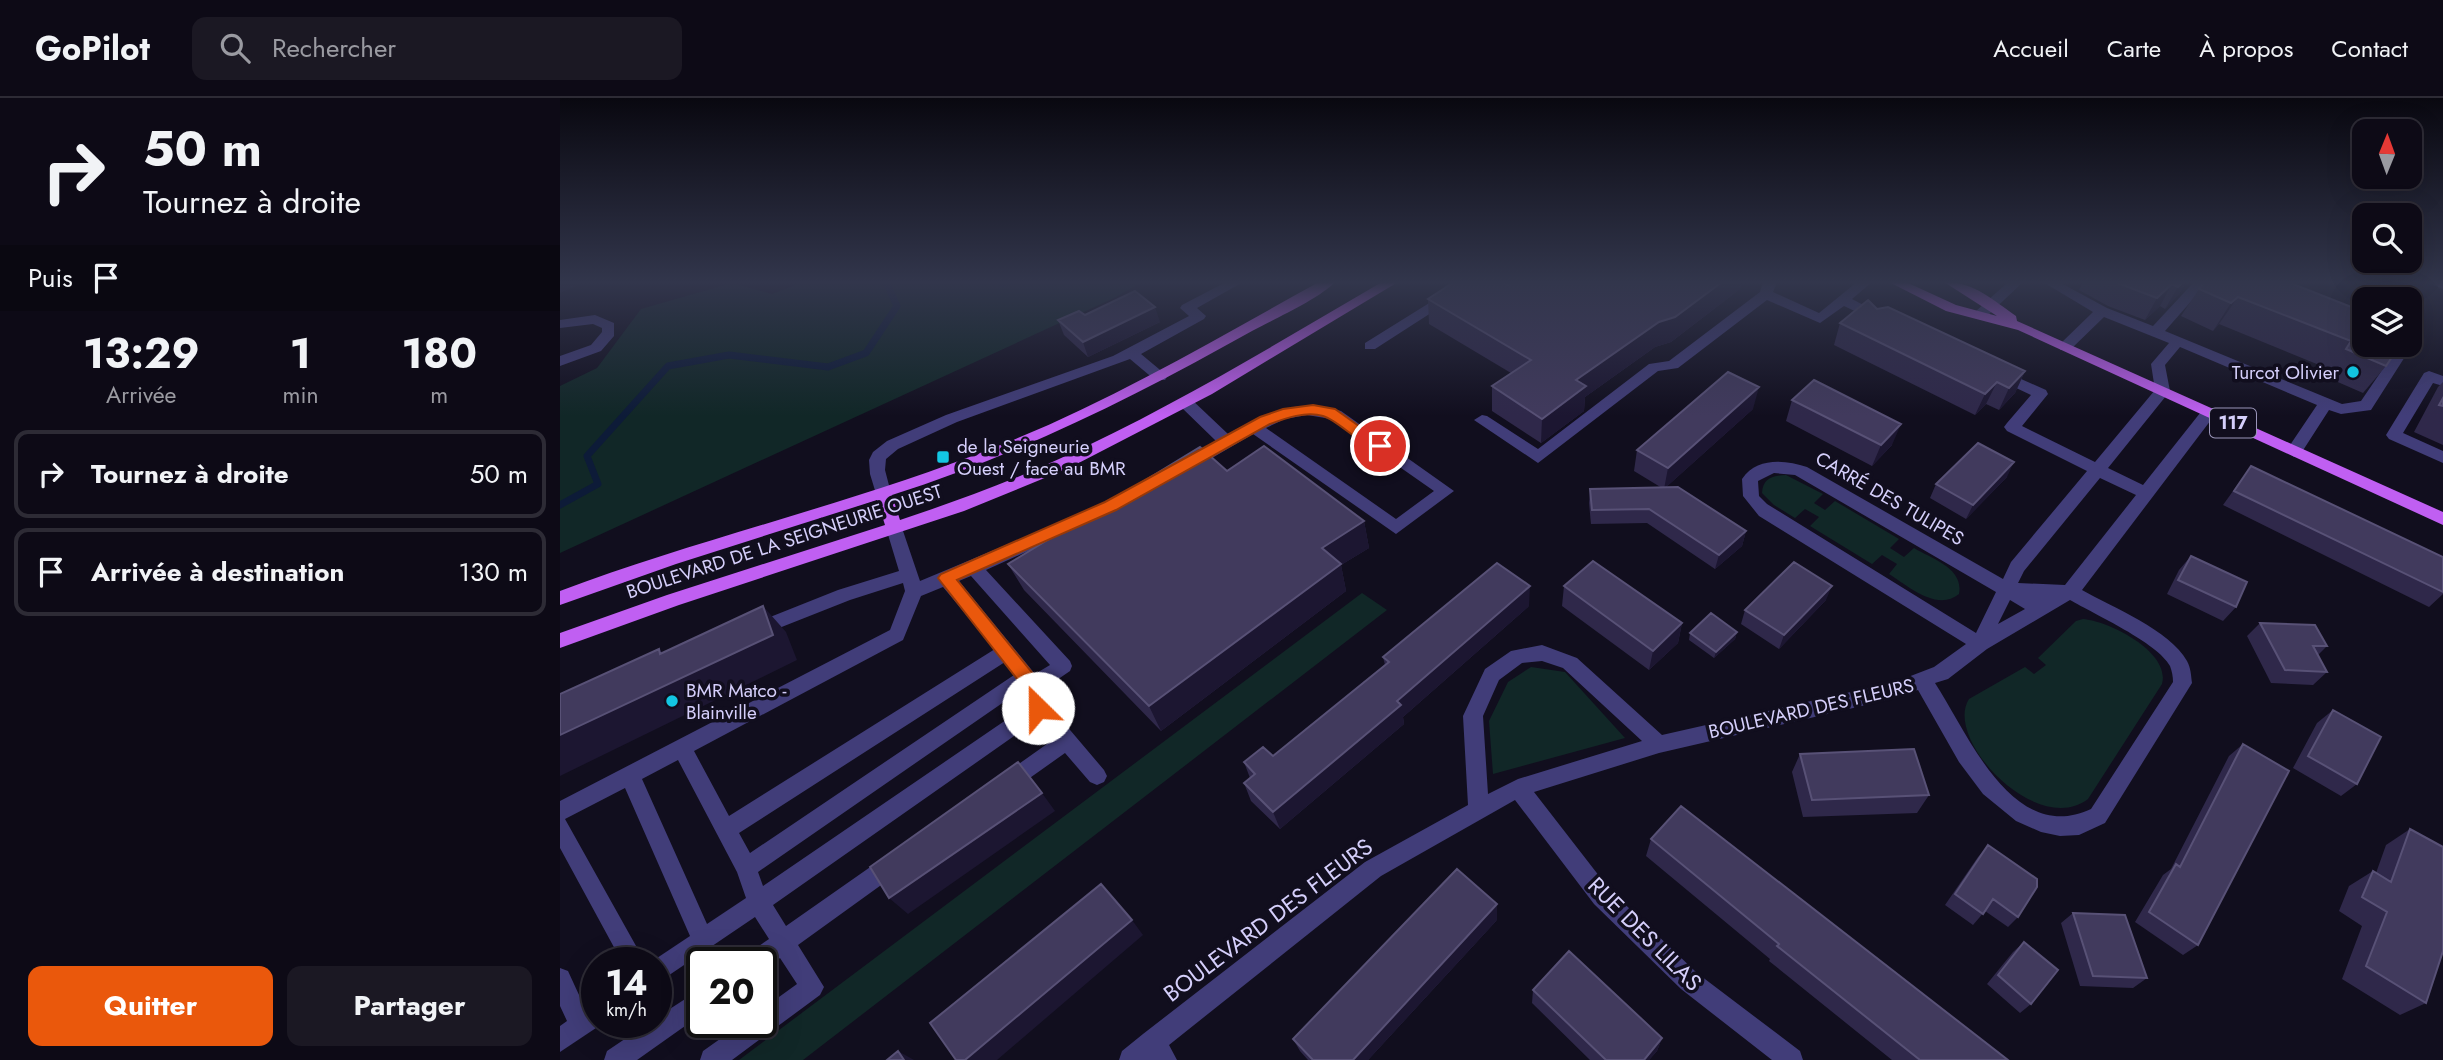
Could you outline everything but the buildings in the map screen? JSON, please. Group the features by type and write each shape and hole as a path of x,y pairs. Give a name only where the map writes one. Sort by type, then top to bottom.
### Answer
{"main road":[{"name":"BOULEVARD DE LA SEIGNEURIE OUEST","path":"560,598 638,569 883,493 1037,436 1160,377 1249,327"},
{"name":"BOULEVARD DE LA SEIGNEURIE OUEST","path":"560,641 702,589 894,528 1042,473 1185,402 1314,327"},
{"name":"117","path":"2023,327 2443,519"},
{"path":"883,493 894,528"}],"street":[{"path":"560,361 583,355 596,348 609,333 609,327"},
{"path":"883,493 876,465 878,458 889,448 941,424 1130,352 1178,327"},
{"path":"1370,346 1400,327"},
{"path":"1482,420 1538,457 1654,367 1673,365 1720,327"},
{"path":"2065,347 2086,327"},
{"path":"2140,327 2341,409 2366,406 2398,357"},
{"path":"2155,333 2160,327"},
{"path":"2163,391 2158,364 2178,341"},
{"path":"1130,352 1160,377"},
{"path":"1980,366 2041,394 2012,427 2147,494"},
{"path":"2443,381 2430,376 2394,435 2443,457"},
{"name":"BOULEVARD DES FLEURS","path":"1980,644 2017,567 2163,391"},
{"path":"1185,402 1227,442"},
{"path":"2294,451 2326,403"},
{"path":"1175,472 1254,427 1291,411 1313,410 1330,413 1446,491 1396,528 1254,427"},
{"name":"BOULEVARD DES FLEURS","path":"1131,1060 1158,1051 1373,869 1518,788 1659,744 1923,681 1960,661 1980,644 2070,592 2209,412"},
{"name":"CARRÉ DES TULIPES","path":"1980,644 1759,508 1749,494 1750,479 1762,470 1772,467 1790,467 1801,471 2040,609"},
{"path":"735,639 844,595 946,578 974,568 1116,503"},
{"path":"560,812 897,635 912,583 894,528"},
{"path":"747,868 1029,682 1063,666 974,568"},
{"path":"946,578 1029,682 1038,708 1097,776"},
{"name":"BOULEVARD DES FLEURS","path":"1923,681 1973,768 2009,805 2036,821 2064,827 2087,824 2106,808 2183,683 2179,665 2161,644 2070,592 2006,590"},
{"path":"726,830 1007,652"},
{"path":"1479,810 1473,716 1492,675 1518,656 1542,653 1570,663 1659,744"},
{"path":"672,962 1038,708"},
{"path":"988,797 1067,741"},
{"path":"682,748 747,868 758,902 812,987 712,1060"},
{"path":"630,776 703,941"},
{"name":"RUE DES LILAS","path":"1518,788 1602,897 1689,981 1791,1060"},
{"path":"560,827 626,947"},
{"path":"776,947 908,853"},
{"path":"560,979 581,1009"},
{"path":"616,1060 686,1011"},
{"path":"560,1040 581,1026"}],"green space":[{"path":"628,327 1051,327 560,553 560,386 597,368"},
{"path":"1786,475 1823,494 1814,503 1825,510 1835,501 1899,539 1890,548 1904,557 1914,548 1945,565 1957,577 1959,594 1941,600 1923,595 1889,574 1897,564 1882,555 1872,564 1810,526 1819,517 1805,509 1795,518 1774,505 1762,493 1764,484 1773,477"},
{"path":"1362,593 1387,610 803,1060 739,1060 768,1038 777,1038 777,1032"},
{"path":"2083,619 2108,625 2136,640 2157,661 2162,672 2162,684 2088,799 2067,808 2044,805 2021,795 2000,779 1982,759 1969,737 1965,716 1969,699 2025,667 2034,674 2046,665 2038,658 2076,621"},
{"path":"1531,667 1565,672 1625,738 1493,774 1489,721 1508,682"}],"waterway":[{"path":"560,505 598,484 587,456 668,366 729,355 828,367 866,353 883,327"}],"place":[{"name":"Turcot Olivier","path":"2353,372"},
{"name":"de la Seigneurie Ouest / face au BMR","path":"943,457"},
{"name":"BMR Matco - Blainville","path":"672,701"}],"route":[{"path":"1038,708 1033,687 997,638 946,578 992,561 1110,506 1265,421 1291,411 1321,410 1336,415 1380,446"}]}
